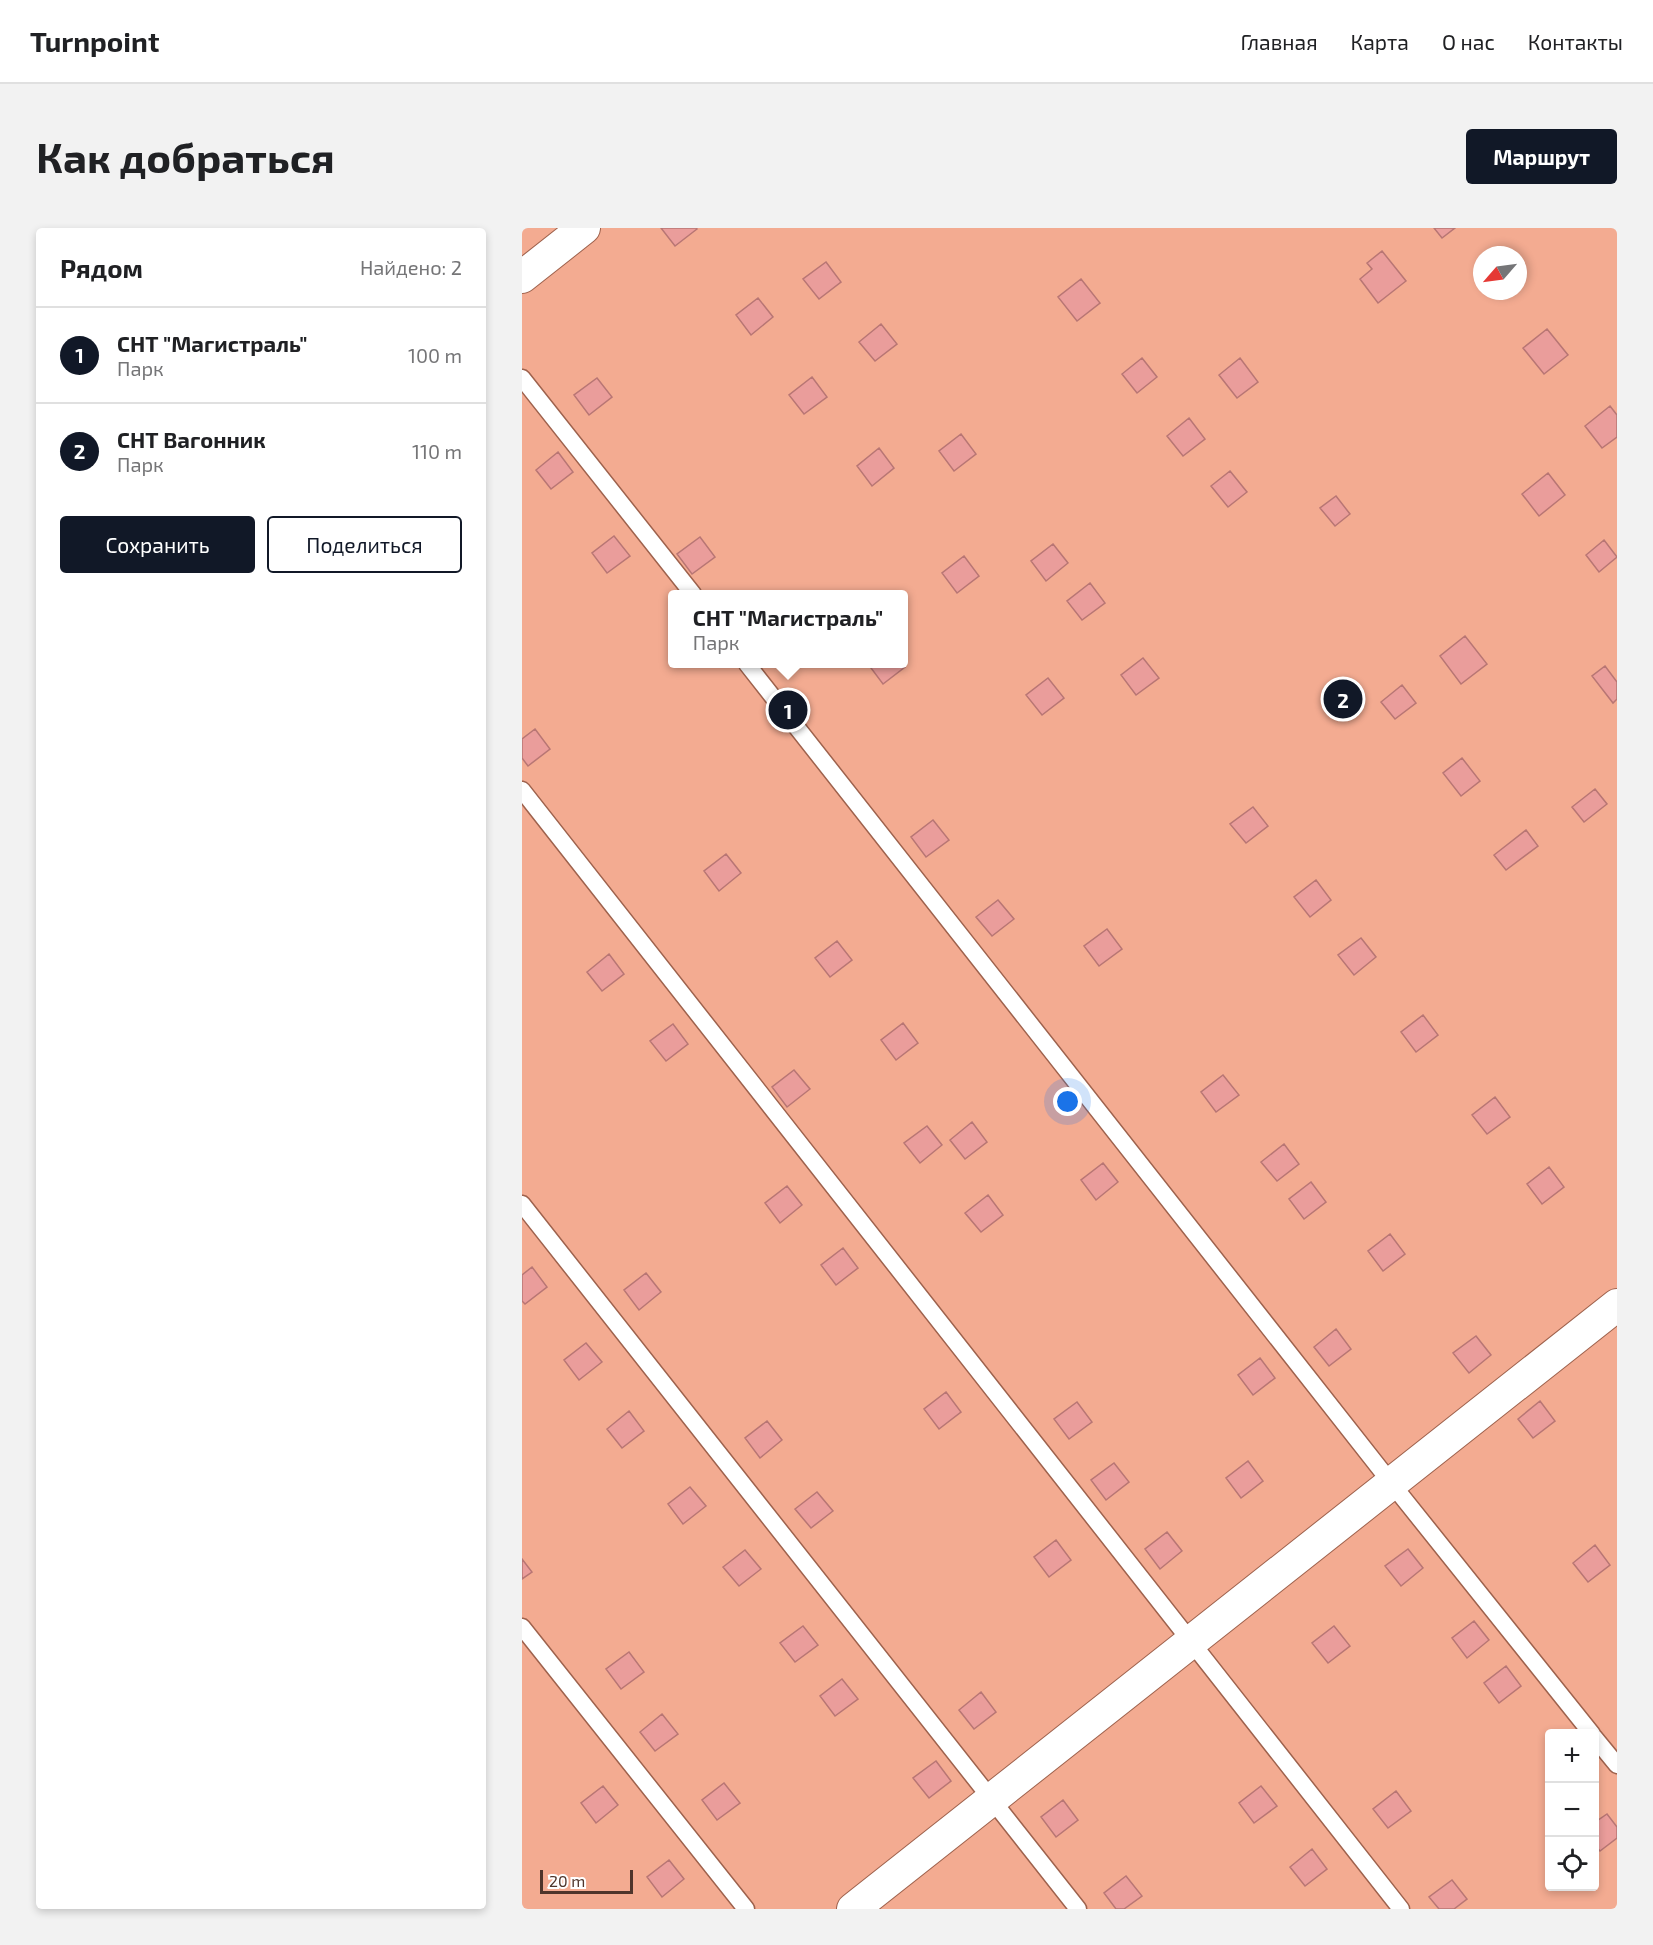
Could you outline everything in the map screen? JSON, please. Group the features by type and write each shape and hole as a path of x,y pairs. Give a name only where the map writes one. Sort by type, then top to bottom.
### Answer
{"street":[{"path":"522,277 584,228"},
{"path":"854,1909 1617,1305"}],"lane":[{"path":"522,378 690,590"},
{"path":"751,668 1392,1484 1588,1729"},
{"path":"522,790 1401,1909"},
{"path":"522,1204 1078,1909"},
{"path":"522,1627 746,1909"},
{"path":"1599,1742 1617,1765"}],"shaded area":[{"path":"522,228 1617,228 1617,1909 522,1909"}],"building":[{"path":"661,228 696,228 697,229 675,246"},
{"path":"1434,228 1455,228 1442,238"},
{"path":"1382,251 1406,281 1378,303 1360,279 1372,269 1367,263"},
{"path":"826,262 841,282 819,299 803,279"},
{"path":"1081,279 1100,303 1077,321 1058,297"},
{"path":"758,298 773,317 751,335 736,315"},
{"path":"881,324 897,344 875,361 859,342"},
{"path":"1547,329 1568,355 1544,374 1523,348"},
{"path":"1142,358 1157,377 1137,393 1122,374"},
{"path":"1240,358 1258,382 1237,398 1219,375"},
{"path":"812,377 827,397 804,414 789,395"},
{"path":"597,378 612,397 589,415 574,395"},
{"path":"1610,406 1617,415 1617,437 1602,448 1585,426"},
{"path":"1189,418 1205,439 1183,456 1167,436"},
{"path":"961,434 976,454 954,471 939,451"},
{"path":"879,448 894,468 872,486 857,466"},
{"path":"558,452 573,472 551,489 536,470"},
{"path":"1230,471 1247,492 1228,507 1211,486"},
{"path":"1548,473 1565,495 1539,516 1522,494"},
{"path":"1336,496 1350,514 1335,526 1320,508"},
{"path":"614,536 630,556 607,573 592,553"},
{"path":"700,537 715,557 692,574 677,554"},
{"path":"1604,540 1617,557 1599,572 1586,555"},
{"path":"1053,544 1068,563 1046,581 1031,561"},
{"path":"964,556 979,576 957,593 942,573"},
{"path":"1090,583 1105,603 1082,620 1067,601"},
{"path":"1465,636 1487,664 1461,684 1440,656"},
{"path":"1143,658 1159,678 1136,695 1121,675"},
{"path":"1605,666 1617,682 1617,699 1613,703 1592,676"},
{"path":"871,668 904,668 883,684"},
{"path":"1048,678 1064,698 1042,715 1026,695"},
{"path":"1402,685 1416,703 1395,719 1381,702"},
{"path":"535,729 550,749 528,766 522,758 522,739"},
{"path":"1462,758 1480,781 1461,796 1443,773"},
{"path":"1595,789 1607,804 1584,822 1572,807"},
{"path":"1253,807 1268,826 1246,843 1230,824"},
{"path":"933,820 949,840 926,857 911,837"},
{"path":"1526,830 1538,846 1506,870 1494,855"},
{"path":"726,854 741,873 719,891 704,871"},
{"path":"1316,880 1331,900 1310,917 1294,897"},
{"path":"998,900 1014,919 992,936 976,917"},
{"path":"1107,929 1122,949 1099,966 1084,946"},
{"path":"1361,938 1376,957 1354,975 1338,955"},
{"path":"837,941 852,960 830,977 815,958"},
{"path":"609,954 624,974 602,991 587,972"},
{"path":"1423,1015 1438,1035 1416,1052 1401,1032"},
{"path":"903,1023 918,1043 896,1060 881,1040"},
{"path":"673,1024 688,1044 666,1061 650,1041"},
{"path":"794,1070 810,1089 787,1107 772,1087"},
{"path":"1223,1075 1239,1095 1216,1112 1201,1092"},
{"path":"1495,1097 1510,1117 1487,1134 1472,1115"},
{"path":"972,1122 987,1142 965,1159 950,1140"},
{"path":"927,1126 942,1145 920,1163 904,1143"},
{"path":"1284,1144 1299,1164 1277,1181 1261,1162"},
{"path":"1103,1163 1118,1182 1096,1200 1081,1180"},
{"path":"1549,1167 1564,1187 1542,1204 1527,1184"},
{"path":"1311,1182 1326,1202 1304,1219 1289,1199"},
{"path":"787,1186 802,1205 780,1223 765,1203"},
{"path":"988,1195 1003,1215 981,1232 965,1213"},
{"path":"1390,1234 1405,1254 1383,1271 1368,1251"},
{"path":"843,1248 858,1268 836,1285 821,1265"},
{"path":"532,1267 547,1287 525,1304 522,1301 522,1275"},
{"path":"646,1273 661,1292 639,1310 624,1290"},
{"path":"1336,1329 1351,1349 1329,1366 1314,1347"},
{"path":"1476,1336 1491,1355 1469,1373 1453,1353"},
{"path":"586,1343 602,1362 579,1380 564,1360"},
{"path":"1260,1358 1275,1378 1253,1395 1238,1375"},
{"path":"946,1392 961,1412 939,1429 924,1409"},
{"path":"1540,1401 1555,1421 1533,1438 1518,1419"},
{"path":"1077,1402 1092,1422 1069,1439 1054,1419"},
{"path":"629,1411 644,1431 622,1448 607,1429"},
{"path":"767,1421 782,1440 760,1458 745,1438"},
{"path":"1248,1461 1263,1481 1241,1498 1226,1478"},
{"path":"1114,1463 1129,1482 1106,1500 1091,1480"},
{"path":"690,1487 706,1506 683,1524 668,1504"},
{"path":"817,1492 833,1511 811,1528 795,1509"},
{"path":"1167,1532 1182,1551 1160,1569 1145,1549"},
{"path":"1056,1540 1071,1560 1049,1577 1034,1557"},
{"path":"1595,1545 1610,1565 1588,1582 1573,1563"},
{"path":"1408,1549 1423,1568 1401,1586 1385,1566"},
{"path":"745,1550 761,1569 739,1586 723,1567"},
{"path":"522,1559 532,1572 522,1579"},
{"path":"1474,1621 1489,1640 1467,1658 1452,1638"},
{"path":"803,1626 818,1645 795,1662 780,1643"},
{"path":"1334,1626 1350,1646 1328,1663 1312,1643"},
{"path":"629,1652 644,1672 621,1689 606,1669"},
{"path":"1506,1666 1521,1686 1499,1703 1484,1683"},
{"path":"842,1679 858,1699 835,1716 820,1696"},
{"path":"981,1692 996,1712 974,1729 959,1710"},
{"path":"662,1714 678,1734 655,1751 640,1732"},
{"path":"936,1761 951,1781 929,1798 913,1778"},
{"path":"724,1783 740,1803 717,1820 702,1800"},
{"path":"603,1786 618,1805 596,1823 581,1803"},
{"path":"1261,1786 1277,1806 1254,1823 1239,1803"},
{"path":"1396,1791 1411,1811 1388,1828 1373,1809"},
{"path":"1063,1800 1078,1820 1056,1837 1041,1817"},
{"path":"1607,1814 1617,1827 1617,1838 1600,1851 1599,1850 1599,1820"},
{"path":"1312,1849 1327,1869 1305,1886 1290,1867"},
{"path":"669,1860 684,1879 662,1897 647,1877"},
{"path":"1126,1876 1142,1896 1124,1909 1116,1909 1104,1893"},
{"path":"1452,1880 1467,1899 1454,1909 1439,1909 1429,1897"}],"place":[{"name":"СНТ Вагонник","path":"1343,699"},
{"name":"СНТ \"Магистраль\"","path":"788,710"}]}
